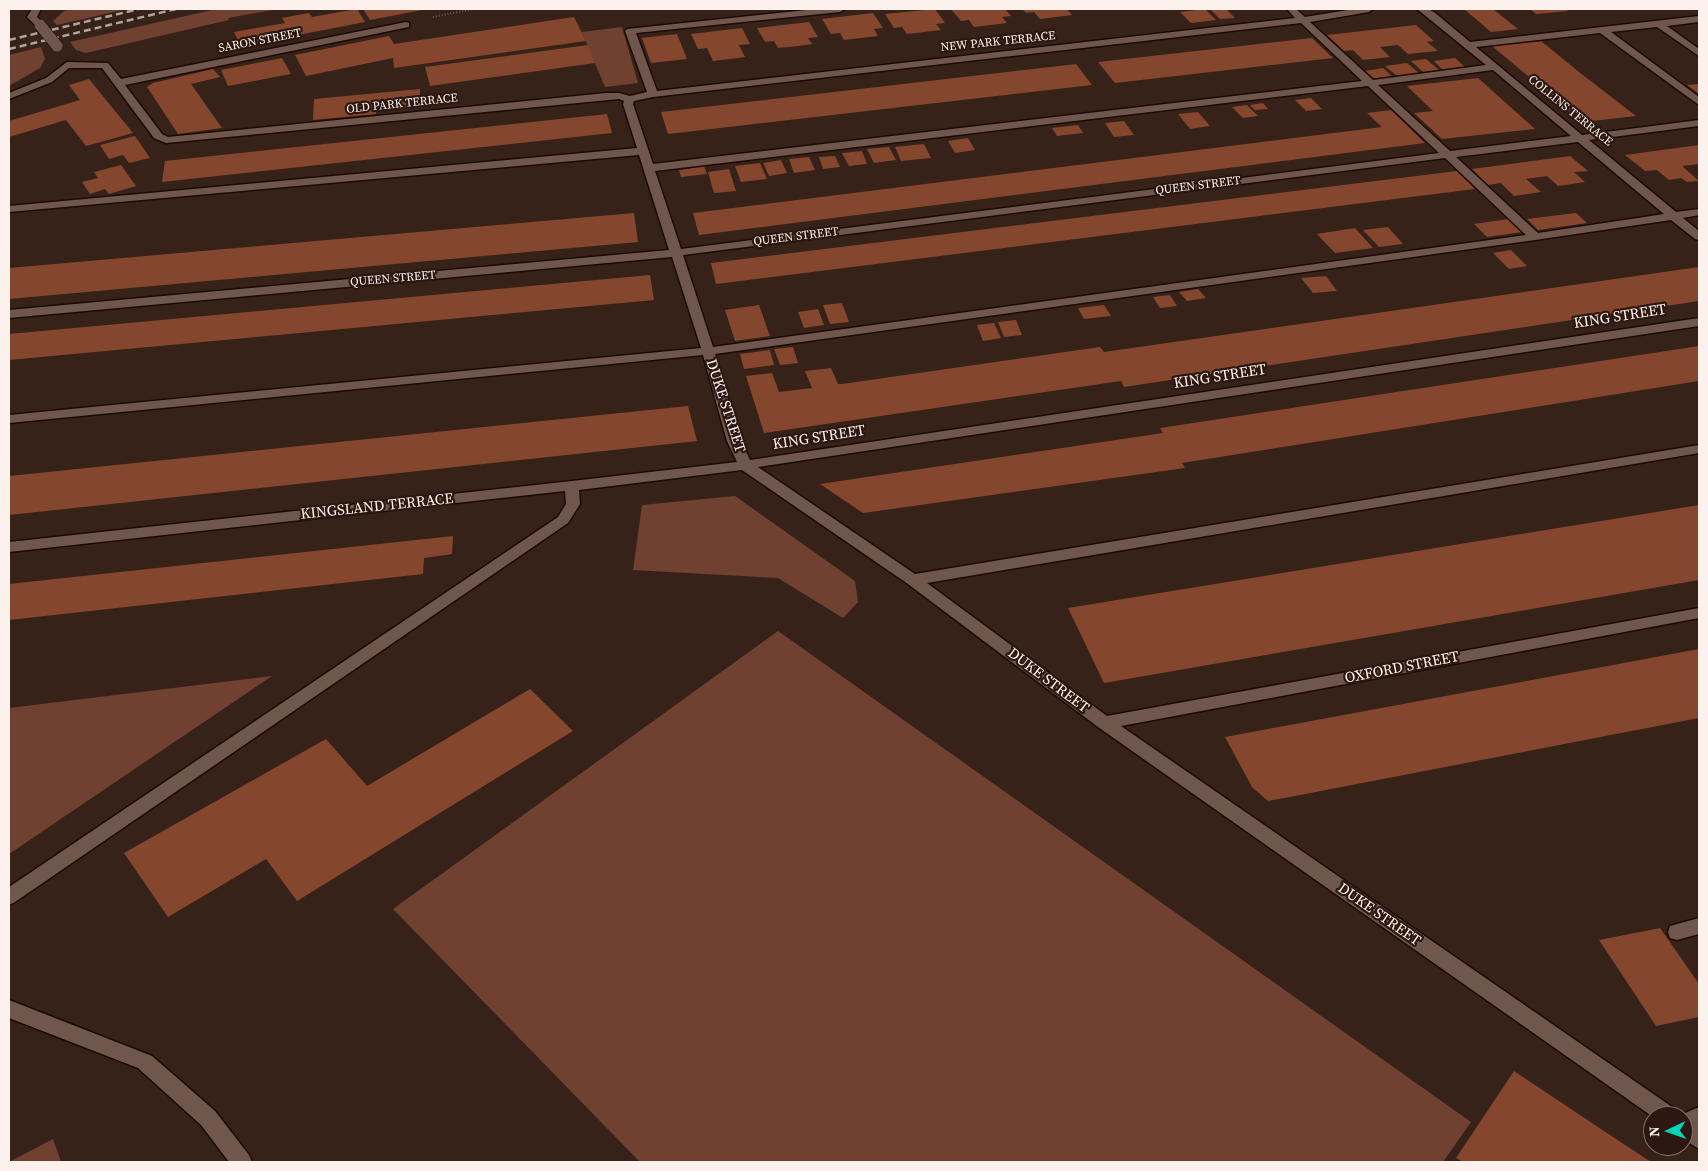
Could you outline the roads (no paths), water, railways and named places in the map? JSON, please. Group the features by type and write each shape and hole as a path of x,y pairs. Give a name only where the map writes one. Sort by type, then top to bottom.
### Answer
{"street":[{"path":"36,9 32,17 62,56 105,65 118,83"},
{"path":"653,94 630,31 840,9"},
{"path":"1291,9 1535,237"},
{"name":"NEW PARK TERRACE","path":"630,99 653,94 1304,20 1369,9"},
{"name":"COLLINS TERRACE","path":"1421,9 1431,14 1699,237"},
{"path":"1468,45 1699,19"},
{"path":"1659,24 1699,53"},
{"name":"SARON STREET","path":"118,83 406,25"},
{"path":"1602,30 1699,102"},
{"path":"9,96 49,80 62,56"},
{"path":"649,168 1370,84 1494,67"},
{"name":"OLD PARK TERRACE","path":"118,83 158,136 166,140 606,96 619,96 630,99"},
{"name":"DUKE STREET","path":"630,99 628,104 708,352 734,441 745,465 913,580 1104,723 1654,1106"},
{"name":"QUEEN STREET","path":"9,314 640,257 1699,123"},
{"path":"9,209 643,150"},
{"path":"9,419 708,352 1535,237 1699,212"},
{"name":"KING STREET","path":"745,465 1699,322"},
{"path":"913,580 1699,449"},
{"name":"KINGSLAND TERRACE","path":"9,548 745,465"},
{"path":"9,897 563,520 573,504 572,486"},
{"name":"OXFORD STREET","path":"1104,723 1699,613"},
{"path":"1677,932 1699,926"},
{"path":"9,1009 145,1062 208,1118 242,1162"}],"railway":[{"path":"9,40 139,9"},
{"path":"9,49 176,9"}]}
